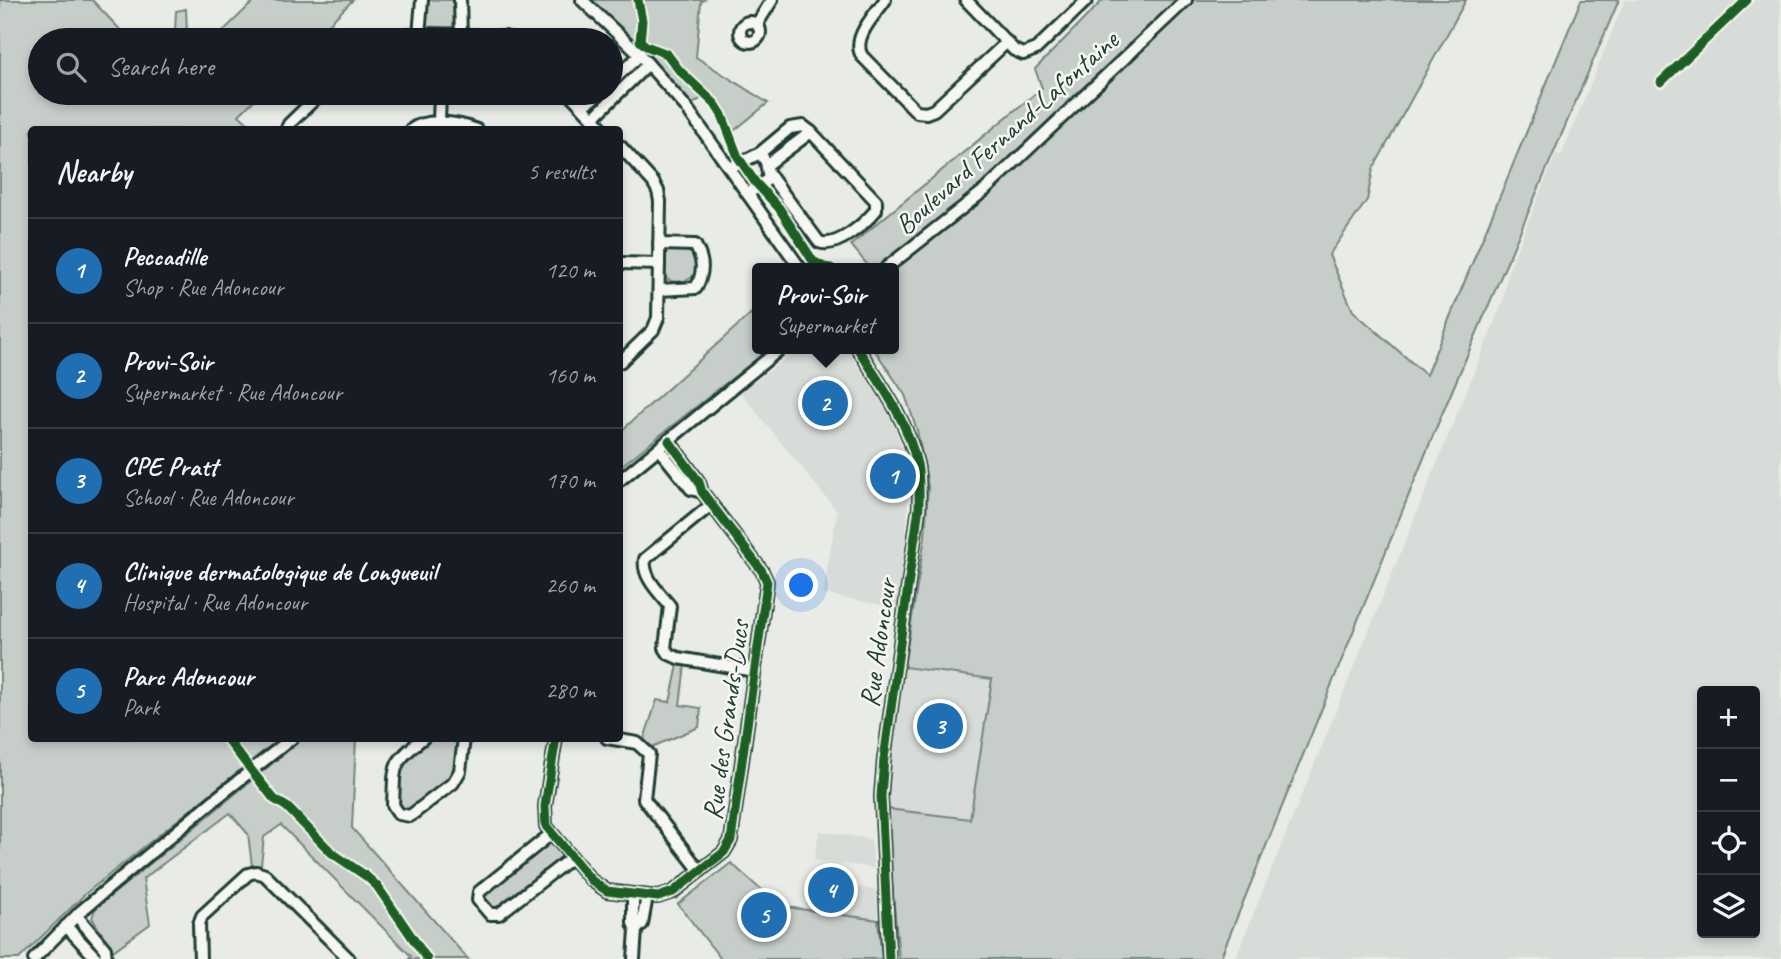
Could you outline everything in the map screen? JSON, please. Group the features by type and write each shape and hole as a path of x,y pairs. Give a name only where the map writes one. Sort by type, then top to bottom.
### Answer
{"street":[{"path":"420,28 422,0"},
{"path":"460,0 460,28"},
{"path":"582,0 612,28"},
{"path":"757,24 772,0"},
{"path":"885,0 861,37 858,48 862,56 917,112 934,110 1007,42"},
{"path":"966,0 1019,53 1032,52 1087,0"},
{"name":"Boulevard Fernand-Lafontaine","path":"892,263 985,190 1186,0"},
{"path":"623,39 686,107 796,263"},
{"path":"623,71 640,55"},
{"path":"623,89 648,64"},
{"path":"290,126 310,105"},
{"path":"439,122 440,105"},
{"path":"585,105 583,107 600,126"},
{"path":"593,118 606,105"},
{"path":"416,126 439,122 458,126"},
{"path":"730,168 760,153 793,127 803,126 876,201 878,205 875,212 837,243 825,244 815,238 771,177 760,153"},
{"path":"767,165 811,132"},
{"path":"623,149 658,191 659,244 659,290 655,326 623,359"},
{"path":"748,194 771,177"},
{"path":"659,244 695,245 702,257 703,275 696,288 659,290"},
{"path":"623,263 659,264"},
{"path":"623,478 774,354"},
{"name":"Rue Adoncour","path":"861,354 888,392 906,427 918,466 919,507 885,749 881,796 889,959"},
{"name":"Rue des Grands-Ducs","path":"551,834 591,880 607,891 658,897 673,892 700,871 724,852 731,840 767,582 762,571 711,505 699,482 669,441"},
{"name":"Rue des Grands-Ducs","path":"659,449 691,489 702,492"},
{"path":"711,505 645,559 647,575 670,606 664,648 678,658 755,670"},
{"path":"623,741 638,743 649,754 644,799 700,871"},
{"path":"34,959 77,916 287,742"},
{"path":"418,742 400,757 395,769 393,805 399,814 410,816 453,783 460,771 464,742"},
{"path":"555,742 545,806 546,825 551,834 479,892 478,900 489,914 499,914 571,858"},
{"path":"200,959 199,924 202,916 248,874 257,872 265,875 349,959"},
{"path":"633,894 633,923 636,930 634,959"},
{"path":"636,930 642,924 647,896"},
{"path":"77,916 105,949 106,959"},
{"path":"66,926 97,959"}],"shaded area":[{"path":"0,0 92,0 119,28 28,28 28,105 249,105 239,115 251,126 28,126 28,742 275,742 85,894 19,959 0,959"},
{"path":"255,0 353,0 325,28 226,28"},
{"path":"424,0 453,0 455,23 452,28 423,26"},
{"path":"588,0 704,0 701,2 696,57 768,103 730,134 725,116 709,93 693,104 623,35 623,28 616,28"},
{"path":"1103,0 1466,0 1373,169 1367,200 1329,255 1353,311 1426,375 1581,0 1619,0 1434,433 1220,959 899,959 887,809 970,819 992,679 904,667 925,537 928,486 917,430 905,395 877,354 899,354 899,263 866,263 851,245 1042,88 1035,69"},
{"path":"1625,0 1778,0 1781,4 1781,959 1235,959 1503,301 1508,271 1556,154 1561,156"},
{"path":"186,9 187,28 175,28 176,11"},
{"path":"673,249 687,252 695,257 698,264 697,271 684,281 663,277 661,258 666,251"},
{"path":"752,313 752,354 763,354 623,465 623,429"},
{"path":"792,354 850,354 888,409 909,476 898,608 823,594 837,511 740,392"},
{"path":"678,665 685,665 680,705 701,708 699,727 652,747 644,739 657,700 670,702"},
{"path":"904,667 992,679 970,819 887,809 887,773"},
{"path":"298,742 356,742 352,828 468,959 409,959 411,956 281,825 264,837 261,865 252,866 248,834 230,813 143,879 150,924 113,951 92,918 95,909"},
{"path":"420,742 464,742 460,771 410,816 399,814 395,769"},
{"path":"819,831 871,839 874,868 814,860"},
{"path":"551,834 571,858 490,914 479,892"},
{"path":"731,863 779,906 878,920 882,959 721,959 678,904"},
{"path":"811,880 876,890 878,920 805,910"}],"cycle path":[{"path":"638,0 642,21 640,41 667,54 679,70 715,104 738,157 755,182 779,208 817,263"},
{"path":"1661,82 1747,0"},
{"path":"861,354 885,390 907,433 913,448 919,480 919,507 881,796 889,959"},
{"path":"555,742 545,806 546,826 591,880 607,891 658,897 673,892 724,852 731,840 767,582 762,571 702,492 699,482 669,441"},
{"path":"229,742 274,799 287,807 332,853 377,886 427,959"}],"place":[{"name":"Provi-Soir","path":"825,403"},
{"name":"Peccadille","path":"893,476"},
{"name":"CPE Pratt","path":"940,726"},
{"name":"Clinique dermatologique de Longueuil","path":"831,890"},
{"name":"Parc Adoncour","path":"764,915"}]}
